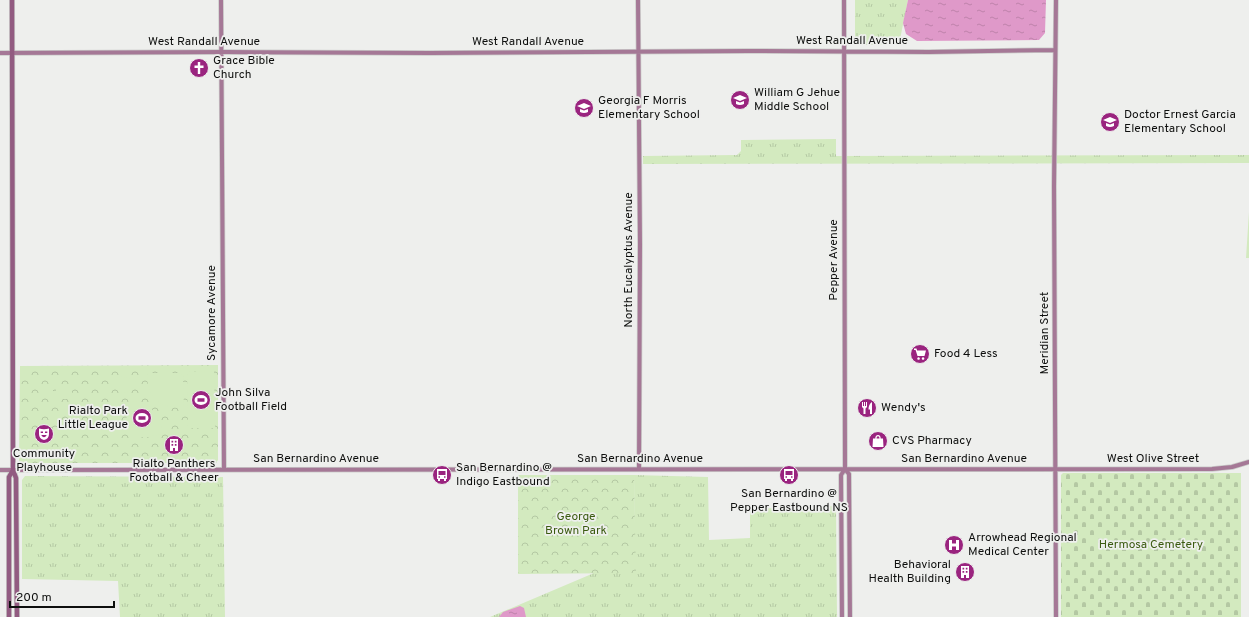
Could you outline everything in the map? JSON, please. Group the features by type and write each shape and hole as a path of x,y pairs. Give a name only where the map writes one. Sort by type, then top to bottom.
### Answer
{"main road":[{"path":"12,0 13,470 16,478 17,617"},
{"path":"10,617 9,478 13,470"}],"street":[{"name":"Sycamore Avenue","path":"221,0 224,469"},
{"name":"North Eucalyptus Avenue","path":"638,0 639,469"},
{"name":"Pepper Avenue","path":"842,617 841,475 845,469 844,0"},
{"name":"Meridian Street","path":"1056,0 1054,186 1056,617"},
{"name":"West Randall Avenue","path":"0,53 430,53 638,51 928,52 1055,50"},
{"name":"West Olive Street","path":"1056,469 1212,469 1232,467 1249,462"},
{"name":"Pepper Avenue","path":"845,469 849,474 850,617"},
{"name":"San Bernardino Avenue","path":"0,470 1056,469"}],"green space":[{"path":"855,0 908,0 899,44 855,45"},
{"path":"836,139 836,156 1249,155 1249,163 643,164 643,156 737,155 741,151 741,140"},
{"path":"1249,212 1249,258 1246,258"},
{"path":"218,365 218,460 216,463 21,463 19,461 20,366"},
{"name":"John Silva Football Field","path":"214,371 215,428 188,428 187,372"},
{"path":"147,373 178,373 183,375 184,408 168,406 156,400 152,396 149,389"},
{"path":"120,376 136,380 130,391 122,393 118,389 118,377"},
{"path":"64,386 72,386 72,399 64,399"},
{"path":"47,387 53,387 53,399 47,399"},
{"path":"56,387 62,387 62,399 56,399"},
{"name":"Rialto Park Little League","path":"129,401 142,403 153,410 160,420 162,434 148,437 131,437 126,432 127,403"},
{"name":"Hermosa Cemetery","path":"1063,473 1241,473 1241,617 1061,617 1061,475"},
{"name":"George Brown Park","path":"518,475 634,475 636,573 518,574"},
{"path":"634,475 708,477 709,540 750,538 750,509 836,506 837,617 490,617 594,573 635,573"},
{"path":"25,476 223,477 225,617 120,617 118,581 22,579 22,480"}],"water":[{"path":"908,0 1046,0 1045,33 1039,40 917,41 906,34 903,23"},
{"path":"520,606 524,608 526,617 499,617 503,612"}],"place":[{"name":"Grace Bible Church","path":"199,68"},
{"name":"William G Jehue Middle School","path":"740,100"},
{"name":"Georgia F Morris Elementary School","path":"584,108"},
{"name":"Doctor Ernest Garcia Elementary School","path":"1110,122"},
{"name":"Food 4 Less","path":"920,354"},
{"name":"John Silva Football Field","path":"201,400"},
{"name":"Wendy's","path":"867,408"},
{"name":"Rialto Park Little League","path":"142,418"},
{"name":"Community Playhouse","path":"44,434"},
{"name":"CVS Pharmacy","path":"878,441"},
{"name":"Rialto Panthers Football & Cheer","path":"174,445"},
{"name":"San Bernardino @ Indigo Eastbound","path":"442,475"},
{"name":"San Bernardino @ Pepper Eastbound NS","path":"789,475"},
{"name":"Arrowhead Regional Medical Center","path":"954,545"},
{"name":"Behavioral Health Building","path":"965,572"}]}
